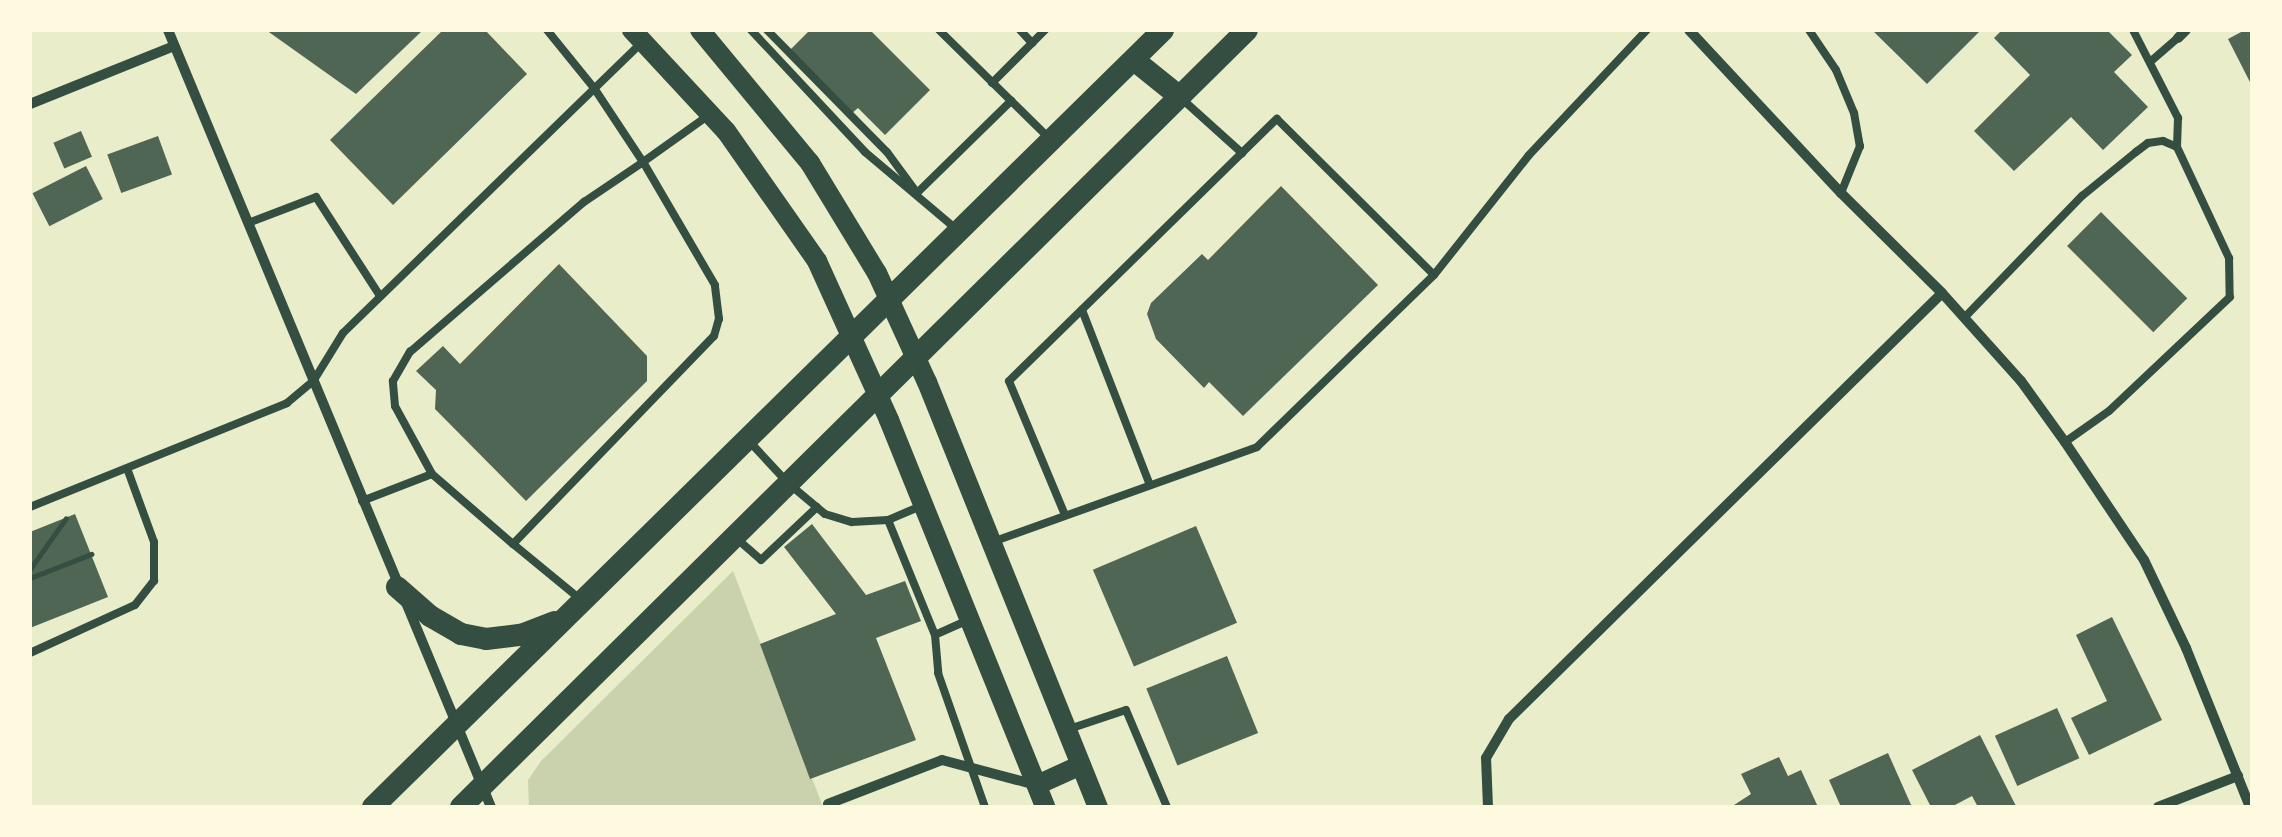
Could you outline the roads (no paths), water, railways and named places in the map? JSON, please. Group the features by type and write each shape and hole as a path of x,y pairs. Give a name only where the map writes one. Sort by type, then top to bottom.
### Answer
{"main road":[{"path":"700,30 810,163 890,301 1098,807"},
{"path":"373,807 1163,30"},
{"path":"461,807 485,797 734,537 1247,30"},
{"path":"638,35 710,114 780,202 816,261 878,395 1045,807"},
{"path":"1134,60 1180,97"},
{"path":"397,587 430,616 461,634 486,639 521,635 575,610"},
{"path":"1036,785 1082,765"}],"street":[{"path":"168,30 485,797"},
{"path":"1689,30 1841,193 1942,293 2020,381 2065,442 2144,560 2250,807"},
{"path":"30,104 174,46"},
{"path":"1488,807 1486,758 1509,719 1942,293"},
{"path":"828,804 942,760 1036,785"},
{"path":"2158,807 2238,776"}],"lane":[{"path":"513,544 714,336 718,318 715,285 643,162 594,88 547,30"},
{"path":"752,30 864,152 960,232"},
{"path":"767,30 887,152 917,193"},
{"path":"938,30 1052,141"},
{"path":"1020,30 1032,42"},
{"path":"992,82 1045,30"},
{"path":"991,542 1149,483 1224,462 1257,447 1434,276 1529,154 1647,30"},
{"path":"1809,30 1836,70 1854,113 1860,146 1841,193"},
{"path":"2065,442 2108,411 2230,298 2229,258 2177,147 2178,118 2133,30"},
{"path":"2150,62 2182,34"},
{"path":"30,507 128,471 287,404 314,380 343,333 594,88 638,35"},
{"path":"1180,97 1242,153"},
{"path":"917,193 1011,101"},
{"path":"575,610 513,544 432,474 396,406 393,381 410,352 584,202 710,114"},
{"path":"1064,515 1009,381 1277,119 1434,276"},
{"path":"1964,318 2082,196 2136,152 2148,143 2163,141 2177,147"},
{"path":"248,223 316,197 380,296"},
{"path":"1082,310 1149,483"},
{"path":"748,440 788,484 817,507 852,522 888,520 923,505"},
{"path":"30,653 135,606 154,581 154,542 128,471"},
{"path":"362,501 432,474"},
{"path":"734,537 761,560 817,507"},
{"path":"888,520 935,635 938,672 985,807"},
{"path":"935,635 970,620"},
{"path":"1068,729 1126,710 1168,807"}]}
